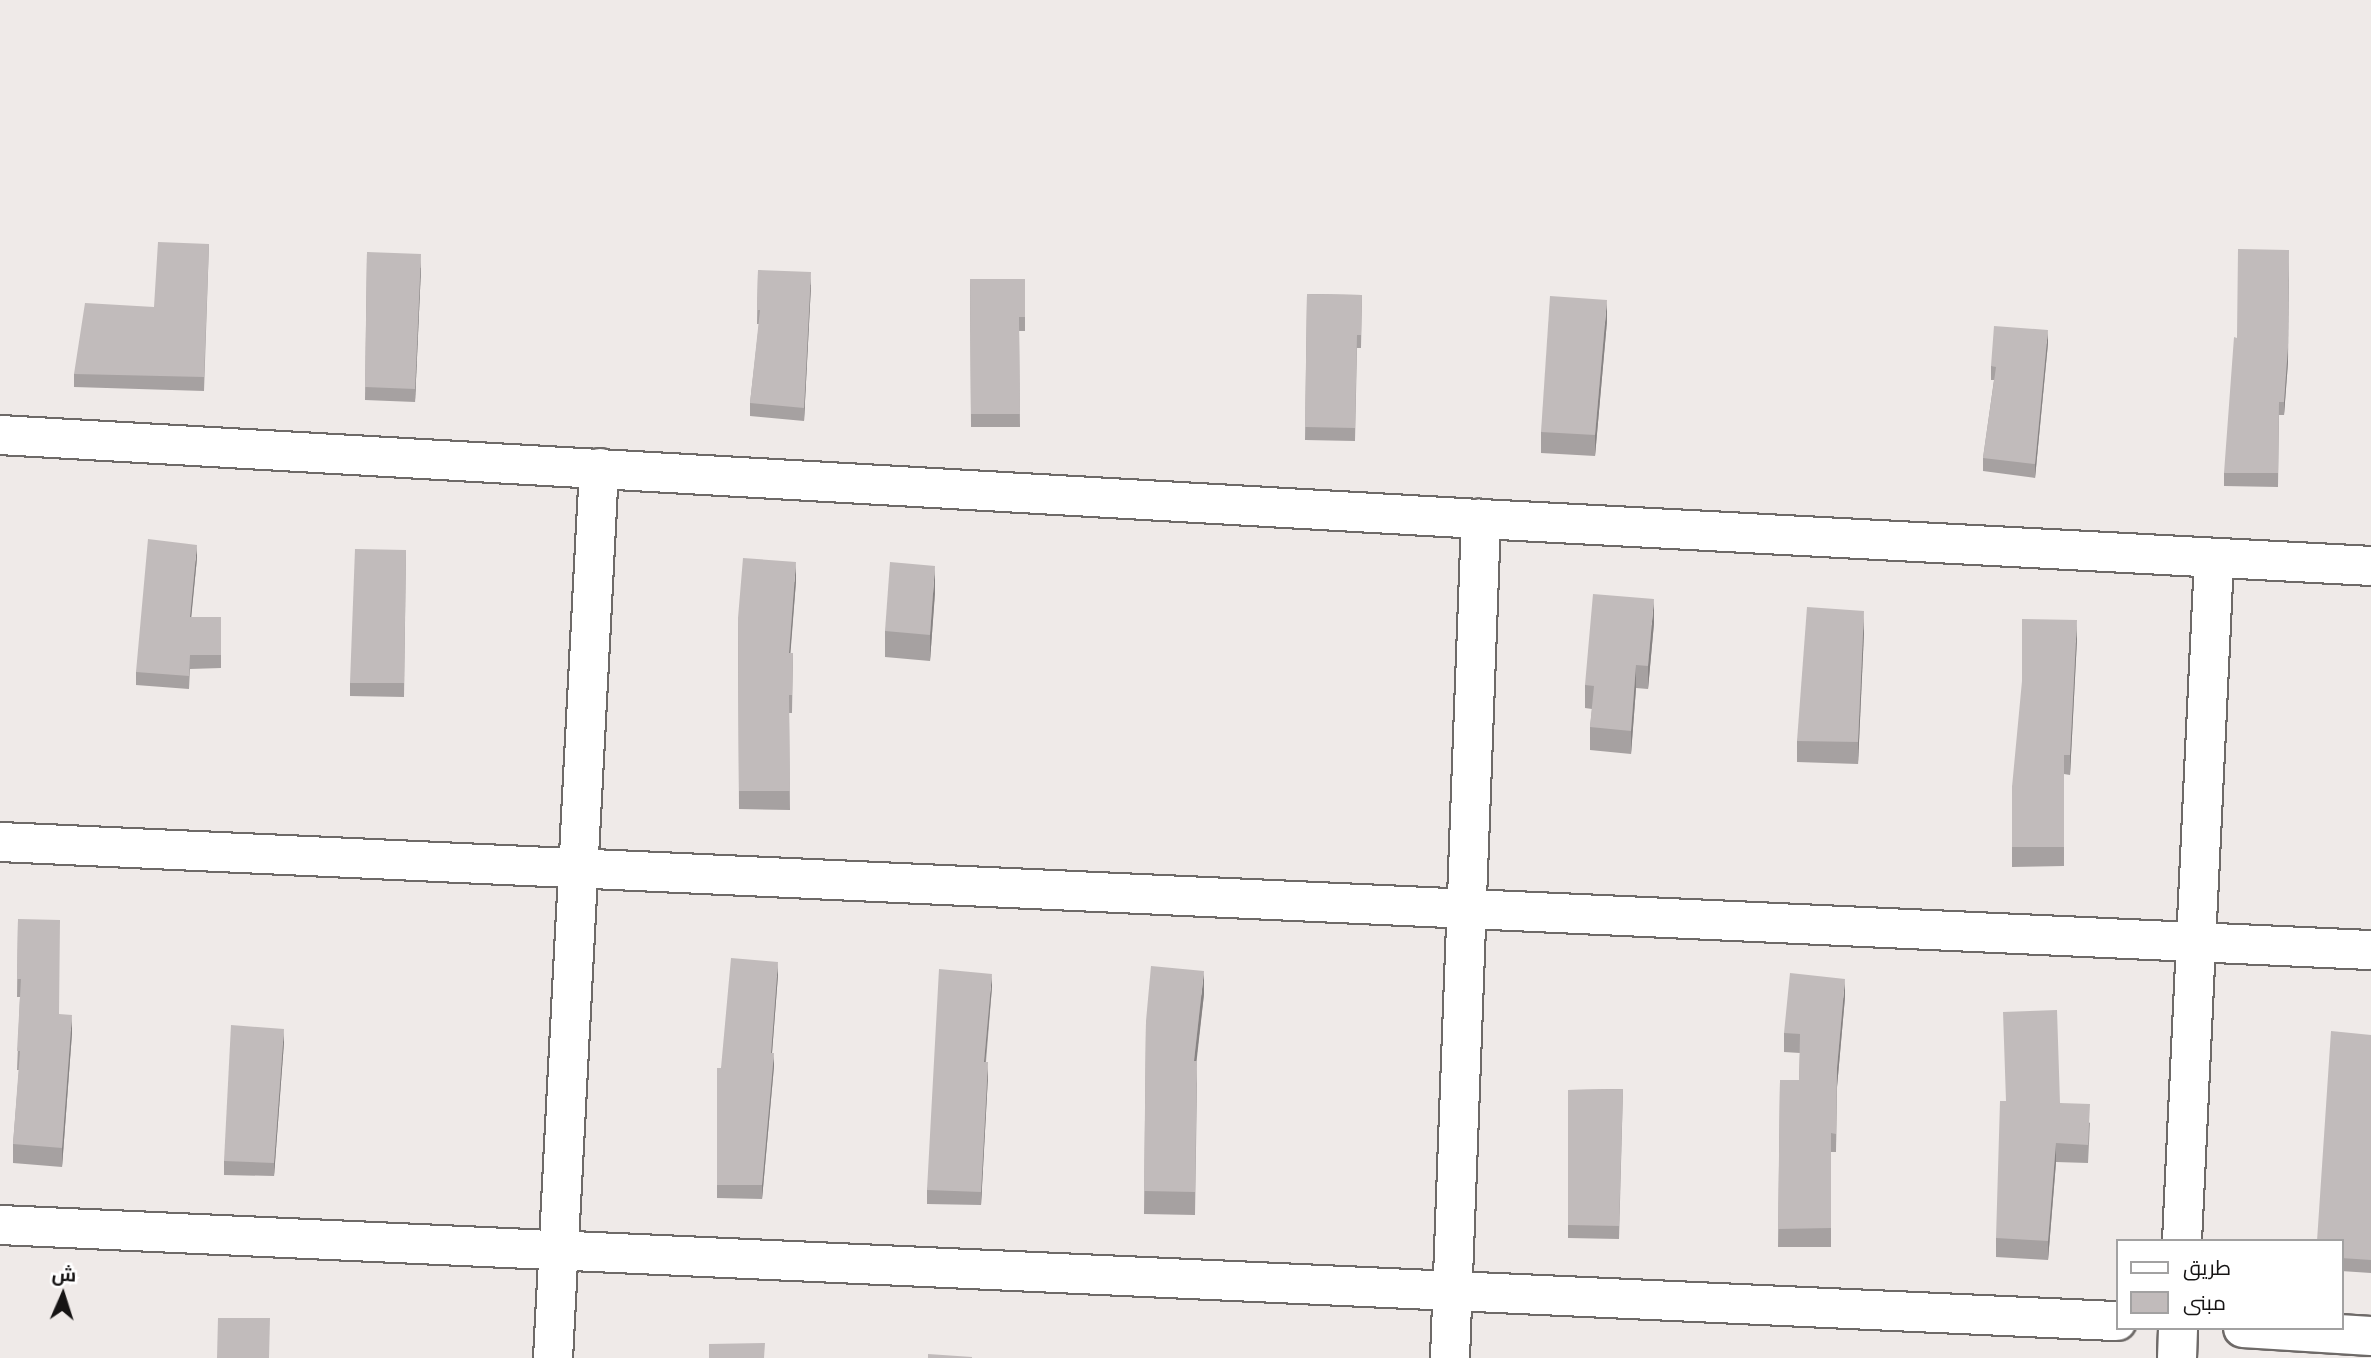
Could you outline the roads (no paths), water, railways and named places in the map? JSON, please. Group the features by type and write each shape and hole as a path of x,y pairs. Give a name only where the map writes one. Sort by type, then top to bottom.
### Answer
{"street":[{"path":"0,435 1481,519 2371,566"},
{"path":"553,1358 599,468"},
{"path":"1450,1358 1464,911 1481,519"},
{"path":"2182,1239 2214,559"},
{"path":"0,842 1464,911 2371,950"},
{"path":"0,1224 559,1252 1453,1289 2116,1321"},
{"path":"2177,1358 2178,1330"},
{"path":"2275,1330 2371,1336"}]}
